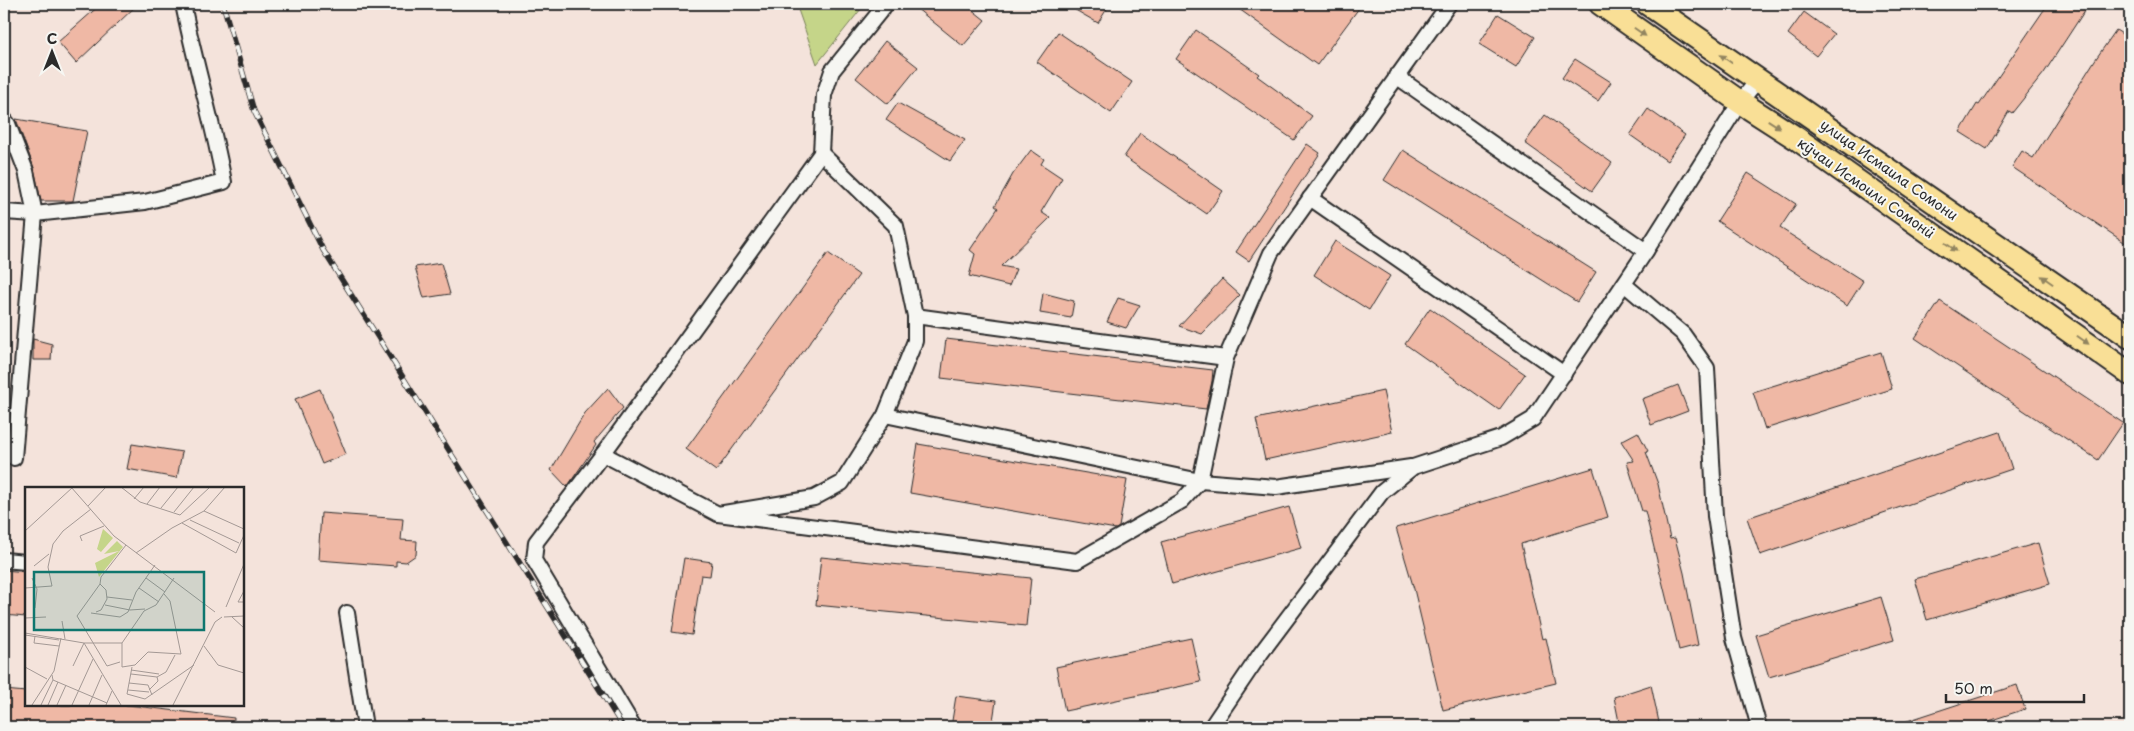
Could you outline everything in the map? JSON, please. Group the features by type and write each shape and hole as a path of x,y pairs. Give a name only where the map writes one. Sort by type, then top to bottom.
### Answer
{"main road":[{"name":"кӯчаи Исмоили Сомонӣ","path":"1601,4 1740,102 1796,138 2130,374"},
{"name":"улица Исмаила Сомони","path":"1648,4 2130,337"}],"street":[{"path":"4,212 35,214 145,202 224,182 220,155 192,49 183,4"},
{"path":"634,727 534,560 536,542 603,454 821,153 824,95 832,71 886,4"},
{"path":"603,454 718,514 1077,561 1182,501 1200,481 1226,358 1271,253 1449,4"},
{"path":"1396,76 1646,251"},
{"path":"885,415 1200,481 1276,487 1413,467 1500,438 1533,420 1646,251 1740,102 1757,80"},
{"path":"4,119 8,124 26,171 35,214 14,458"},
{"path":"718,514 814,498 842,483 885,415 915,341 915,316 896,226 821,153"},
{"path":"1310,198 1564,374"},
{"path":"1624,284 1684,334 1707,368 1715,516 1734,638 1759,727"},
{"path":"915,316 1226,358"},
{"path":"1211,727 1261,653 1382,492 1413,467"},
{"path":"4,560 25,562"},
{"path":"347,613 365,727"}],"green space":[{"path":"796,4 865,4 817,64"}],"building":[{"path":"101,4 138,4 76,63 58,42"},
{"path":"911,4 965,4 985,20 963,46"},
{"path":"1065,4 1110,4 1098,23"},
{"path":"1232,4 1362,4 1317,65"},
{"path":"2048,4 2089,4 2044,73 2012,113 2009,111 1987,149 1960,132 1977,104 1979,105"},
{"path":"1804,12 1834,34 1816,56 1788,34"},
{"path":"1498,14 1535,37 1516,67 1479,44"},
{"path":"1196,30 1259,74 1257,76 1312,116 1294,140 1176,59"},
{"path":"2116,30 2130,39 2130,246 2012,167 2022,151 2033,158"},
{"path":"1058,32 1132,82 1111,113 1037,62"},
{"path":"885,41 918,67 888,104 856,78"},
{"path":"1575,59 1611,82 1598,101 1562,78"},
{"path":"898,103 965,140 950,161 886,120"},
{"path":"1648,109 1685,135 1667,161 1630,135"},
{"path":"1545,115 1612,163 1592,191 1525,143"},
{"path":"16,119 87,131 73,201 41,201 34,168"},
{"path":"1140,133 1223,191 1207,214 1124,157"},
{"path":"1307,144 1320,153 1249,261 1236,252"},
{"path":"1031,150 1044,159 1041,164 1062,178 1041,212 1050,218 1001,266 1016,269 1009,286 969,276 975,254 970,250 998,208 995,206 1013,174"},
{"path":"1403,150 1596,272 1577,302 1384,180"},
{"path":"1748,173 1796,204 1780,228 1863,281 1847,306 1717,221"},
{"path":"1335,241 1390,276 1369,310 1314,275"},
{"path":"828,253 859,275 716,471 686,449"},
{"path":"441,263 450,294 424,298 415,267"},
{"path":"1222,279 1240,295 1202,334 1179,326"},
{"path":"1043,293 1074,301 1071,318 1040,313"},
{"path":"1118,298 1140,305 1126,328 1107,322"},
{"path":"1940,301 2123,423 2098,460 1915,338"},
{"path":"1430,308 1525,374 1499,410 1405,344"},
{"path":"33,339 52,344 51,360 33,360"},
{"path":"946,339 1213,370 1212,381 1206,409 941,378"},
{"path":"1881,352 1892,389 1765,429 1753,392"},
{"path":"1678,385 1688,411 1651,425 1642,399"},
{"path":"608,388 623,408 594,442 596,445 567,487 551,470 585,413"},
{"path":"320,389 346,454 322,464 295,399"},
{"path":"1383,391 1392,432 1265,460 1256,419"},
{"path":"1638,432 1648,451 1646,452 1658,484 1670,539 1675,538 1698,645 1679,650 1645,511 1642,511 1627,462 1634,461 1621,441"},
{"path":"2000,432 2012,469 1760,555 1747,518"},
{"path":"132,444 182,452 177,478 127,469"},
{"path":"918,444 1127,480 1119,527 1116,529 910,493"},
{"path":"1593,468 1608,517 1521,544 1542,639 1546,638 1556,683 1443,710 1414,589 1396,528"},
{"path":"1289,507 1301,548 1172,584 1161,542"},
{"path":"321,513 403,519 401,540 417,541 416,555 406,562 396,561 396,566 318,560"},
{"path":"2038,543 2050,584 1927,620 1915,579"},
{"path":"821,557 1031,578 1026,626 816,605"},
{"path":"684,558 712,562 710,576 701,575 692,635 672,632"},
{"path":"4,570 25,572 25,617 4,615"},
{"path":"1881,597 1894,640 1769,677 1756,635"},
{"path":"1191,638 1201,682 1065,711 1056,667"},
{"path":"1651,685 1660,727 1620,727 1614,697"},
{"path":"2017,685 2025,709 1971,727 1898,727 1898,724"},
{"path":"4,690 25,692 25,706 136,706 234,718 233,727 4,727"},
{"path":"956,696 996,701 992,727 951,727"}],"railway":[{"path":"223,4 254,111 323,250 623,727"}]}
